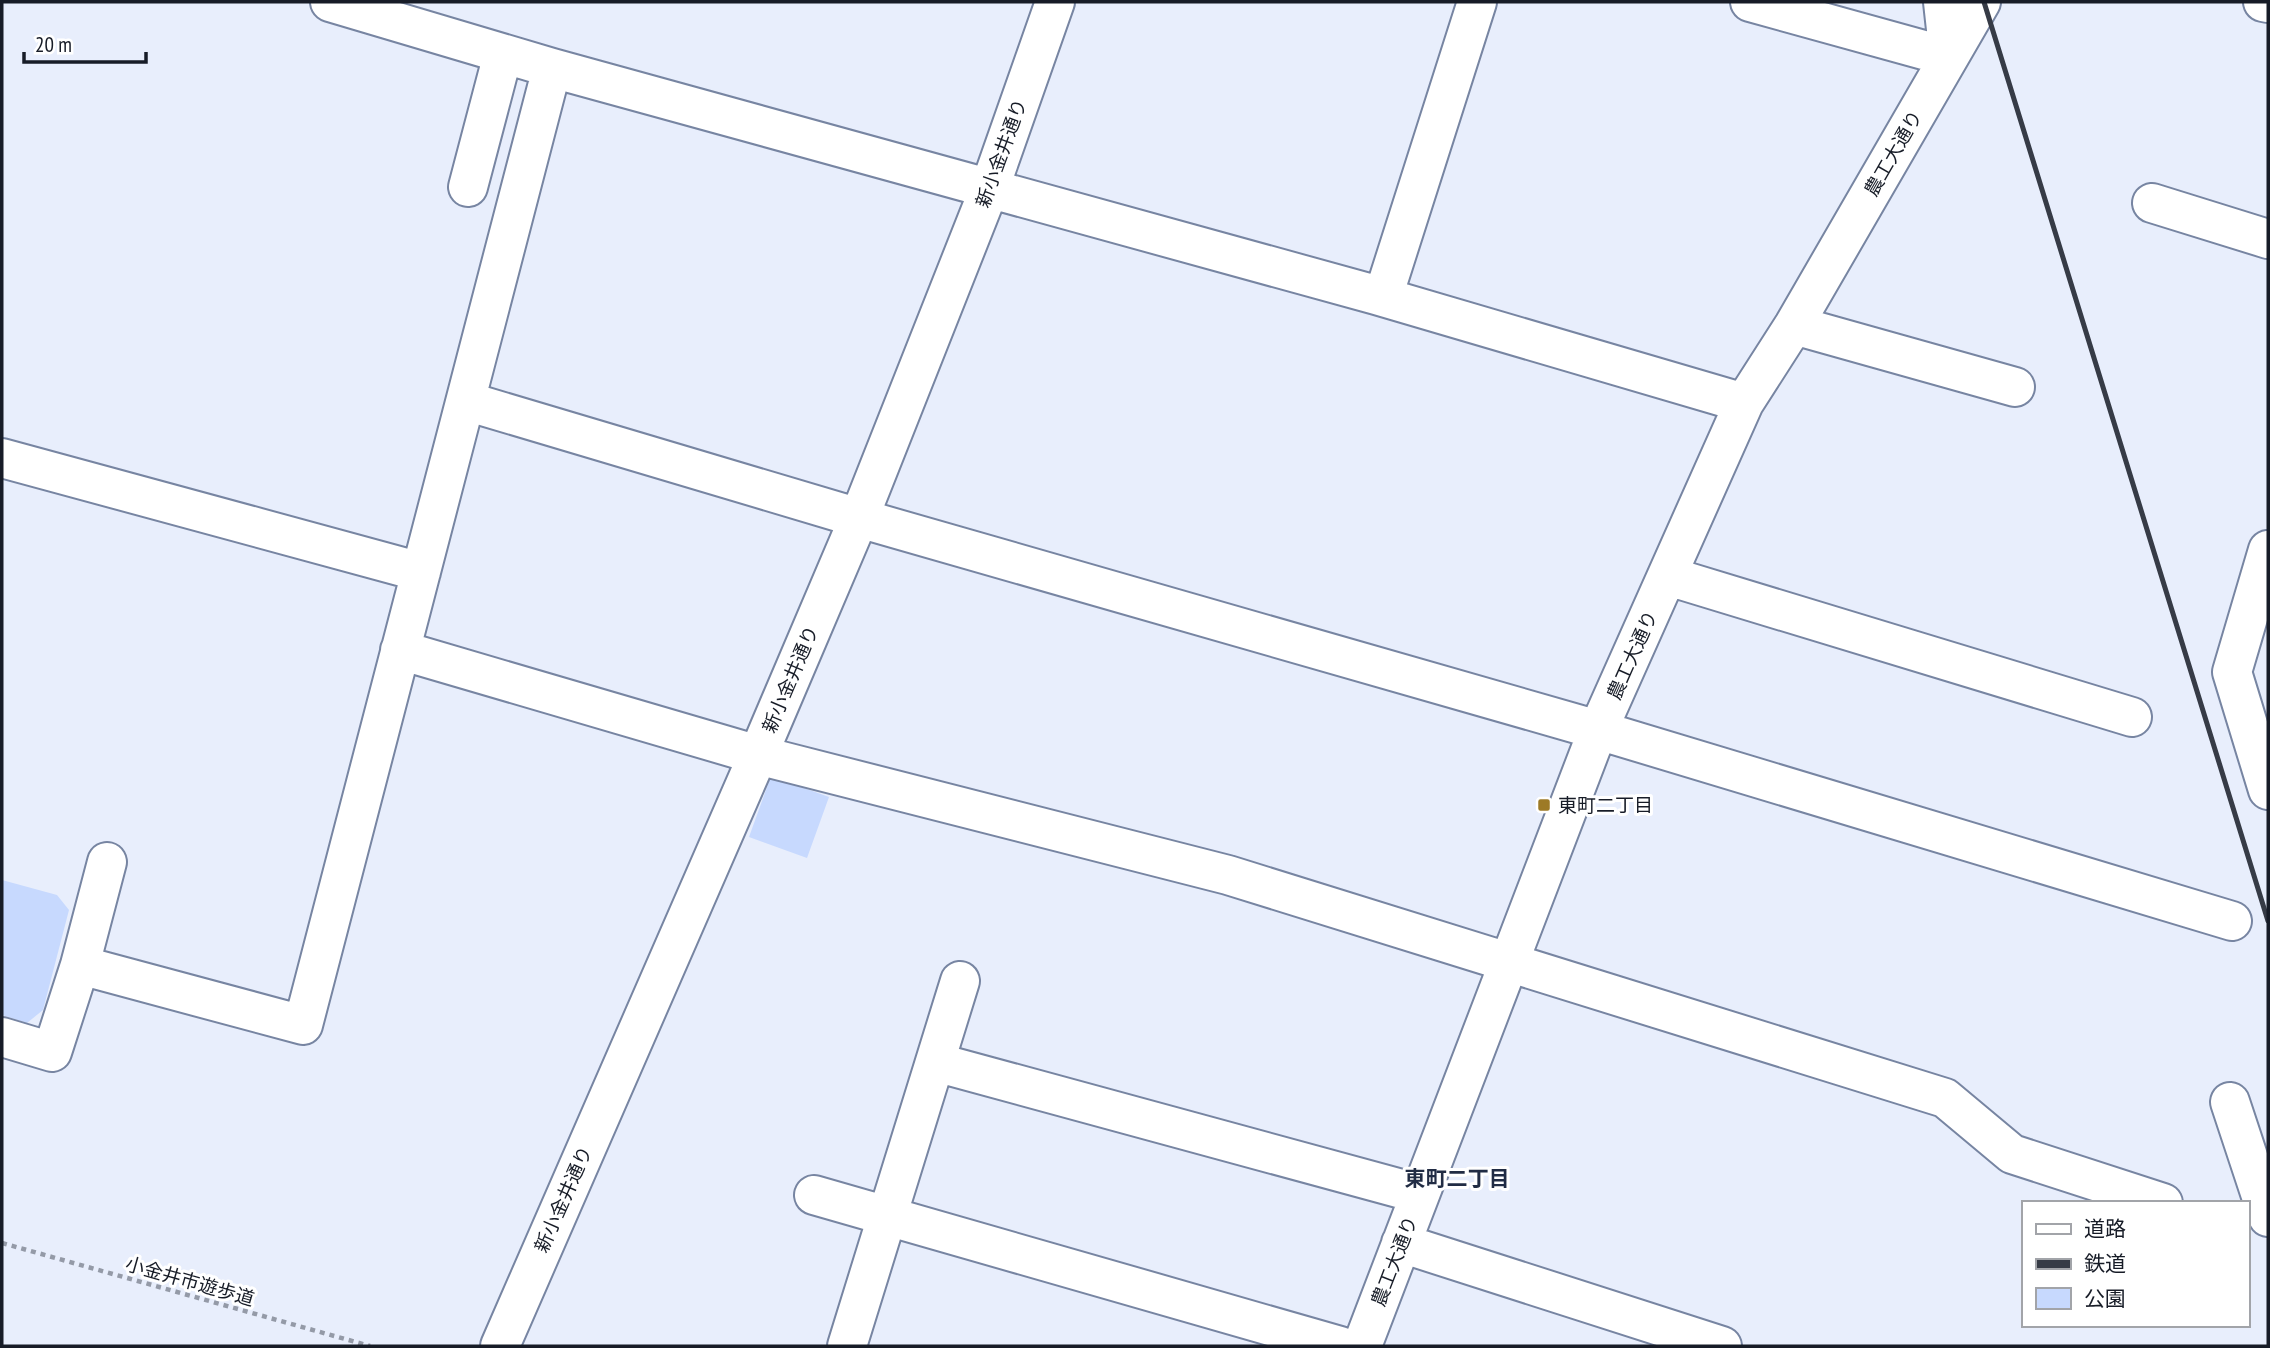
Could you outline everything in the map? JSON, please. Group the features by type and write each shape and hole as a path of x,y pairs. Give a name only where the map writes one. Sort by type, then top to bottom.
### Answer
{"street":[{"path":"330,2 552,68 1383,297 1744,403"},
{"name":"新小金井通り","path":"500,1346 859,518 990,187 1055,2"},
{"path":"1383,297 1477,2"},
{"path":"1750,2 1948,57 1943,2"},
{"name":"農工大通り","path":"1362,1346 1598,730 1744,403 1794,325 1981,2"},
{"path":"2263,2 2268,3"},
{"path":"468,187 503,54"},
{"path":"80,965 303,1025 552,68"},
{"path":"2152,203 2268,239"},
{"path":"1794,325 2015,387"},
{"path":"466,401 859,518 1598,730 2231,921"},
{"path":"2,458 421,572"},
{"path":"2267,562 2232,672 2268,790"},
{"path":"1668,576 2132,717"},
{"path":"400,650 758,755 1228,875 1945,1098 2012,1154 2157,1201"},
{"path":"2,1037 51,1052 80,965 107,862"},
{"path":"847,1346 960,982"},
{"path":"935,1062 1420,1194"},
{"path":"2230,1102 2268,1218 2249,1216"},
{"path":"814,1195 1340,1346"},
{"path":"1401,1243 1722,1346"}],"path":[{"name":"小金井市遊歩道","path":"2,1243 370,1346"}],"green space":[{"path":"771,776 829,797 807,858 749,837"},
{"path":"2,880 57,895 69,910 43,1010 27,1023 2,1015"}],"railway":[{"path":"1984,2 2268,921"}],"place":[{"name":"東町二丁目","path":"1544,805"}],"district":[{"name":"東町二丁目","path":"1457,1178"}]}
